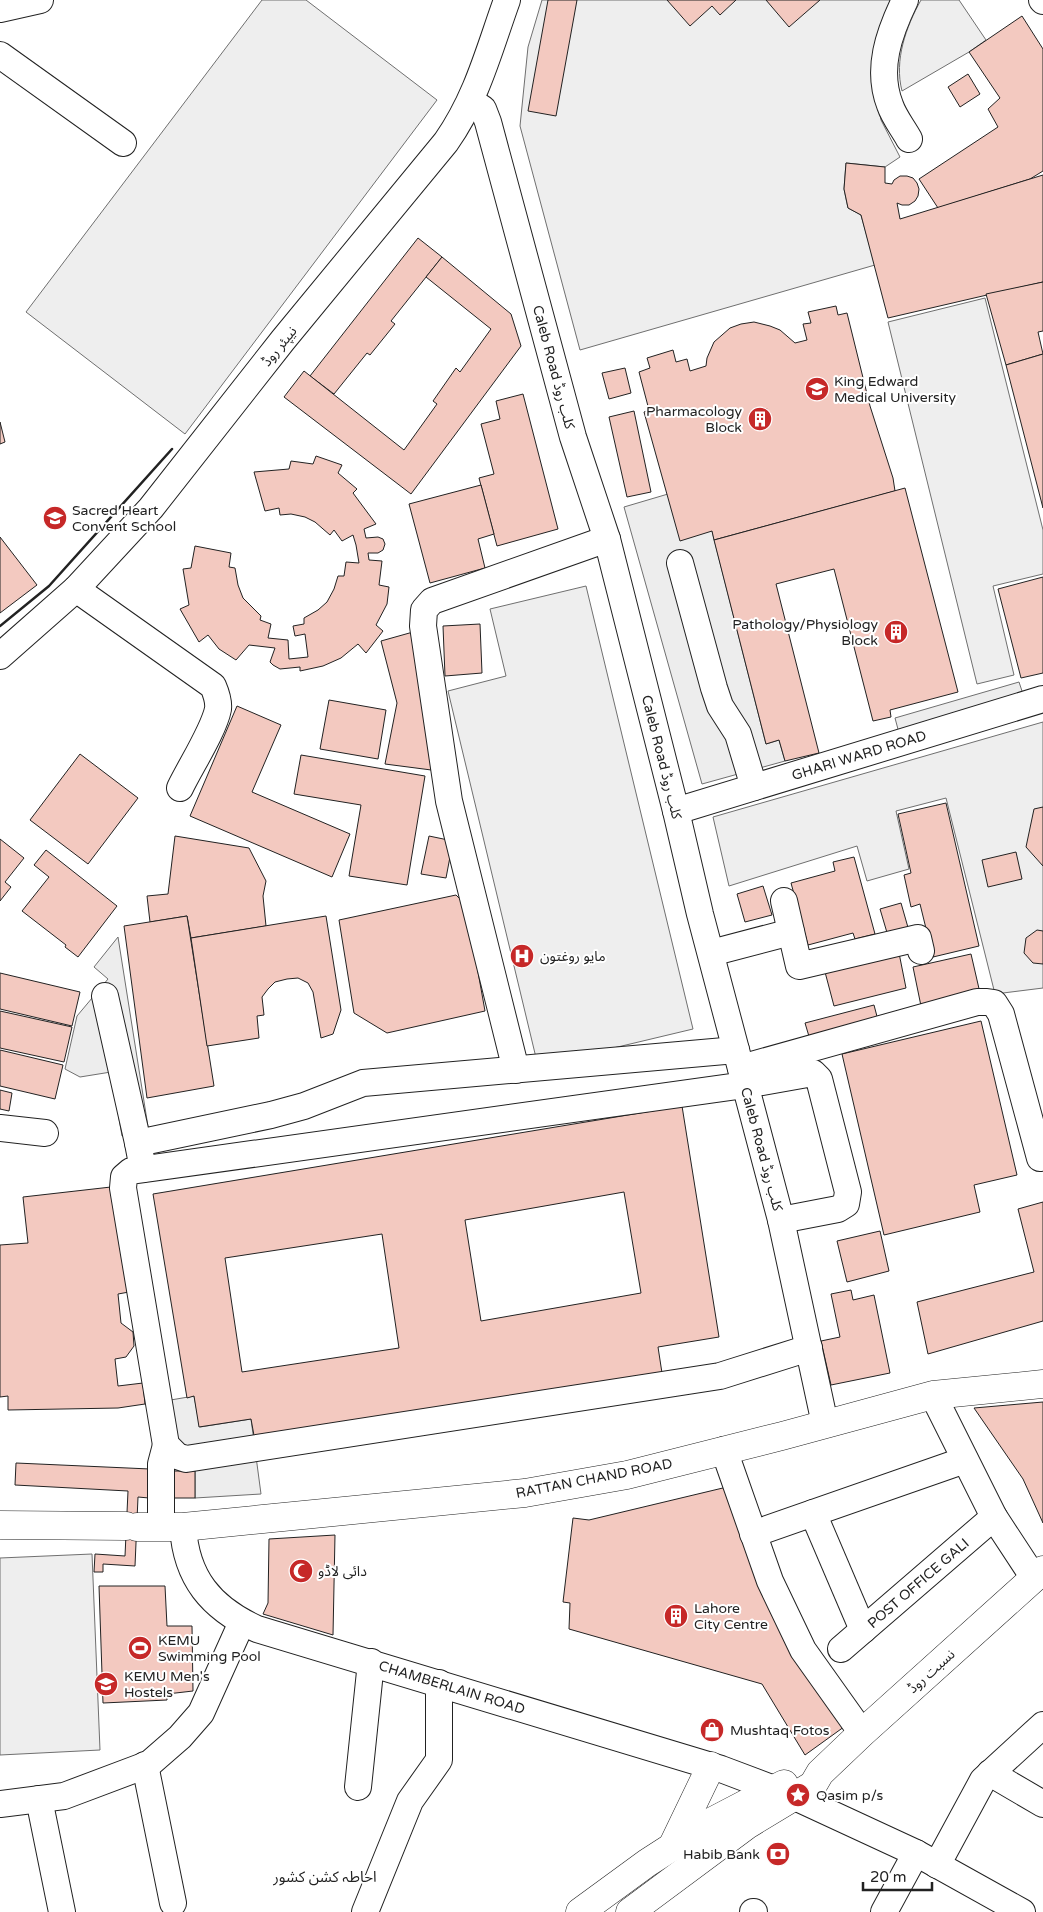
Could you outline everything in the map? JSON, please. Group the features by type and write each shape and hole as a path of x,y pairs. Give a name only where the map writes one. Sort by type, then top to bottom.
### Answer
{"main road":[{"name":"RATTAN CHAND ROAD","path":"0,1525 152,1527 524,1493 627,1475 933,1395 1043,1384"},
{"name":"نسبت روڈ","path":"784,1793 813,1785 820,1773 862,1733 1038,1574"},
{"path":"671,1849 710,1766"},
{"path":"580,1912 647,1863 709,1823 784,1793"},
{"path":"630,1912 747,1825 784,1793"}],"street":[{"path":"0,9 40,0"},
{"name":"نیپئر روڈ","path":"0,656 76,589 152,508 284,340 446,142 471,101 507,0"},
{"path":"904,0 892,28 883,71 890,105 909,139"},
{"path":"0,55 123,143"},
{"name":"Caleb Road کلب روڈ","path":"471,101 483,109 488,122 573,437 607,540 710,954 780,1220 826,1424"},
{"path":"516,1070 449,801 423,626 424,610 432,601 607,540"},
{"path":"680,563 714,688 720,706 738,734 754,787"},
{"path":"76,589 213,686 218,698 218,708 213,723 180,788"},
{"name":"GHARI WARD ROAD","path":"676,812 1043,699"},
{"path":"784,901 799,966 918,938 921,951"},
{"path":"710,954 791,932"},
{"path":"105,996 143,1169"},
{"path":"809,1348 720,1376 186,1459 177,1456 166,1445 123,1188 124,1177 131,1171 741,1068 977,1002 994,1004 1001,1014 1040,1158"},
{"path":"138,1143 288,1111 363,1083 516,1070 741,1068 813,1073 820,1079 848,1192 846,1204 838,1209 780,1220"},
{"path":"0,1128 45,1133"},
{"path":"933,1395 994,1517 1038,1574"},
{"name":"CHAMBERLAIN ROAD","path":"166,1445 161,1464 152,1527 184,1543 188,1562 194,1576 216,1603 242,1622 257,1629 710,1766 784,1793 926,1859 994,1905 1022,1912"},
{"path":"724,1450 770,1581 803,1650 862,1733"},
{"path":"753,1534 965,1460"},
{"path":"813,1513 863,1630"},
{"name":"POST OFFICE GALI","path":"842,1650 994,1517"},
{"path":"0,1804 64,1796 149,1764 180,1737 201,1713 242,1622"},
{"path":"358,1787 371,1662"},
{"path":"365,1912 410,1801 439,1760 439,1683"},
{"path":"884,1912 926,1859 983,1780 1038,1738"},
{"path":"145,1765 173,1903"},
{"path":"990,1773 1043,1804"},
{"path":"39,1799 62,1912"}],"shaded area":[{"path":"262,0 306,0 437,100 185,434 26,312"},
{"path":"542,0 897,0 873,78 881,120 900,157 885,167 846,163 844,189 848,208 861,215 875,265 580,350 520,126 528,47"},
{"path":"921,0 959,0 986,40 902,91 899,68 903,44 906,32"},
{"path":"985,298 1043,530 1043,574 993,586 1014,675 977,684 888,322"},
{"path":"668,494 712,531 766,744 779,740 785,761 702,784 624,507"},
{"path":"586,586 693,1029 538,1066 448,691 506,676 490,609"},
{"path":"1019,682 1024,697 899,733 895,718"},
{"path":"1043,722 1043,988 995,994 946,798 896,811 909,869 867,881 857,846 729,886 713,817"},
{"path":"118,937 149,1133 122,1136 111,1072 80,1077 65,1069 77,1016 108,979 94,967"},
{"path":"194,1396 200,1427 251,1419 261,1494 195,1498 195,1459 186,1459 159,1402"},
{"path":"92,1554 100,1750 0,1755 0,1558"}],"building":[{"path":"548,0 577,0 556,116 528,111"},
{"path":"667,0 736,0 720,15 712,6 690,26"},
{"path":"766,0 820,0 789,27"},
{"path":"1022,16 1043,49 1043,171 1030,179 938,208 919,179 998,127 988,109 1000,98 969,52"},
{"path":"968,74 980,94 960,107 948,87"},
{"path":"846,163 885,167 885,183 892,184 900,176 913,178 919,189 918,196 909,205 897,203 900,219 1043,175 1043,282 888,318 861,215 848,208 844,189"},
{"path":"418,238 442,257 391,321 395,324 370,355 367,353 334,394 310,376"},
{"path":"442,257 511,314 521,346 411,494 284,397 304,371 404,450 437,404 433,401 456,368 460,372 491,329 426,277"},
{"path":"1043,282 1043,331 1038,332 1043,354 1006,365 986,294"},
{"name":"Pharmacology Block","path":"836,306 838,315 847,313 870,406 893,478 895,491 714,540 712,531 680,541 644,412 649,410 639,372 650,368 647,358 673,350 676,362 687,359 690,371 706,366 707,358 714,342 730,328 754,322 780,330 795,343 807,340 803,324 811,323 808,312"},
{"path":"1043,354 1043,508 1006,365"},
{"path":"625,368 631,393 609,399 602,373"},
{"path":"523,394 558,529 497,546 479,478 494,474 481,424 500,419 496,401"},
{"path":"634,411 651,492 627,497 609,417"},
{"path":"0,422 5,442 0,444"},
{"path":"316,456 342,465 338,473 357,489 353,493 376,524 364,529 366,538 378,537 383,539 385,544 383,550 378,553 368,553 369,560 382,561 379,585 389,587 387,604 376,625 383,631 366,653 358,644 341,658 323,666 300,671 300,667 280,669 273,665 270,662 275,648 249,645 236,660 219,649 208,635 199,642 180,609 189,605 183,569 191,568 195,546 231,553 229,567 235,568 243,598 261,616 260,620 271,624 268,638 288,640 289,659 308,657 305,634 295,636 293,626 304,624 304,618 327,602 338,576 344,576 346,562 359,563 356,545 353,535 342,541 334,530 330,535 315,522 305,517 291,514 280,515 279,508 265,511 254,472 289,469 291,461 313,464"},
{"path":"481,485 494,534 478,539 485,568 430,583 409,504"},
{"name":"Pathology/Physiology Block","path":"905,488 958,692 890,710 891,717 873,721 834,569 776,584 819,753 785,761 779,740 766,744 714,540"},
{"path":"0,537 37,585 0,613"},
{"path":"1043,577 1043,673 1021,678 998,589"},
{"path":"480,624 482,673 445,676 443,626"},
{"path":"413,632 439,771 385,764 397,703 381,641"},
{"path":"329,700 386,710 378,759 320,749"},
{"path":"237,706 281,725 252,792 350,834 332,877 190,816"},
{"path":"80,754 138,798 88,864 30,820"},
{"path":"301,755 425,776 407,885 349,876 361,805 294,794"},
{"path":"946,803 979,946 933,957 920,904 911,907 904,875 911,873 898,814"},
{"path":"1043,807 1043,866 1026,847 1034,809"},
{"path":"175,836 249,848 266,881 263,896 266,926 191,938 187,916 150,922 147,896 168,894"},
{"path":"429,836 453,841 446,878 421,874"},
{"path":"0,839 24,858 5,882 11,887 0,901"},
{"path":"46,850 117,906 78,957 65,947 66,945 22,911 49,877 34,865"},
{"path":"1016,852 1022,879 988,887 982,860"},
{"path":"854,857 875,934 855,939 853,933 808,945 791,883 835,871 833,862"},
{"path":"763,886 772,915 745,922 737,894"},
{"path":"456,895 466,905 485,1011 387,1033 354,1013 339,920"},
{"path":"901,903 909,931 888,936 880,909"},
{"path":"187,916 214,1086 147,1098 124,926"},
{"path":"326,916 341,1010 333,1034 321,1038 313,992 308,983 298,978 287,979 275,982 262,997 264,1015 257,1016 259,1038 207,1046 191,938"},
{"path":"1037,930 1043,931 1043,964 1033,963 1024,953 1026,938"},
{"path":"899,953 906,988 834,1006 825,972"},
{"path":"971,954 980,993 921,1006 913,967"},
{"path":"0,973 80,992 72,1026 0,1009"},
{"path":"874,1005 879,1024 811,1043 805,1023"},
{"path":"0,1011 72,1027 64,1062 0,1048"},
{"path":"981,1021 1017,1175 974,1185 980,1212 884,1235 842,1054"},
{"path":"0,1050 63,1065 55,1099 0,1086"},
{"path":"0,1090 12,1093 9,1111 0,1109"},
{"path":"682,1106 719,1337 658,1347 662,1373 255,1441 251,1419 199,1427 194,1396 187,1398 153,1194","holes":["624,1192 641,1293 481,1321 465,1220","382,1234 399,1348 242,1372 225,1258"]},
{"path":"111,1187 129,1292 118,1294 121,1323 133,1332 134,1346 126,1357 115,1359 118,1386 143,1383 145,1404 118,1408 8,1410 8,1396 0,1397 0,1245 28,1243 23,1197"},
{"path":"1043,1202 1043,1321 928,1354 917,1302 1034,1272 1018,1209"},
{"path":"880,1231 889,1271 847,1282 837,1241"},
{"path":"851,1290 853,1300 874,1295 890,1373 831,1385 821,1341 840,1337 831,1294"},
{"path":"1043,1402 1043,1523 1023,1479 974,1408"},
{"path":"16,1463 150,1469 149,1498 138,1497 135,1566 103,1564 103,1572 94,1572 95,1554 125,1556 128,1491 15,1485"},
{"path":"168,1471 195,1471 195,1498 168,1498"},
{"name":"Lahore City Centre","path":"727,1487 848,1724 805,1755 762,1684 569,1629 570,1603 563,1602 573,1518 589,1520"},
{"name":"دائی لاڈو","path":"335,1535 333,1635 263,1614 268,1603 269,1539"},
{"path":"99,1586 165,1586 167,1626 192,1626 193,1691 167,1694 167,1700 103,1703"}],"wall":[{"path":"0,626 49,586 172,449"}],"place":[{"name":"King Edward Medical University","path":"817,389"},
{"name":"Pharmacology Block","path":"760,419"},
{"name":"Sacred Heart Convent School","path":"55,518"},
{"name":"Pathology/Physiology Block","path":"896,632"},
{"name":"مایو روغتون","path":"522,956"},
{"name":"دائی لاڈو","path":"301,1571"},
{"name":"Lahore City Centre","path":"676,1616"},
{"name":"KEMU Swimming Pool","path":"140,1648"},
{"name":"KEMU Men's Hostels","path":"106,1684"},
{"name":"Mushtaq Fotos","path":"712,1730"},
{"name":"Qasim p/s","path":"798,1795"},
{"name":"Habib Bank","path":"778,1854"}],"district":[{"name":"احاطہ کشن کشور","path":"325,1877"}]}
